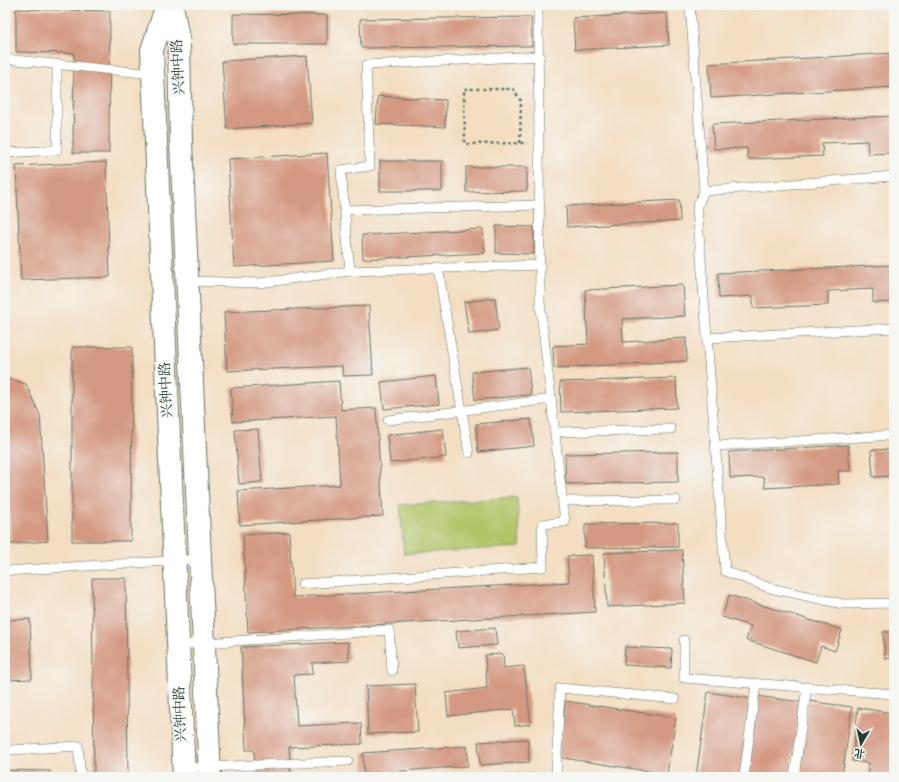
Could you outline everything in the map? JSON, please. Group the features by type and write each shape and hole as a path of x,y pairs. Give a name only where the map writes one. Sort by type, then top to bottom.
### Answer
{"main road":[{"name":"兴钟中路","path":"167,5 152,50 184,772"},
{"name":"兴钟中路","path":"172,5 180,44 181,142 210,771"}],"lane":[{"path":"302,584 543,567 542,524 565,522 564,501 540,302 540,56 538,5"},
{"path":"690,5 704,191 697,207 725,571 770,588 843,604 894,602"},
{"path":"350,271 341,170 370,166 366,65 540,56"},
{"path":"5,60 153,74"},
{"path":"5,153 57,150 57,65"},
{"path":"704,191 894,176"},
{"path":"344,210 540,205"},
{"path":"188,281 260,284 350,271 540,265"},
{"path":"438,268 469,453"},
{"path":"707,338 894,328"},
{"path":"388,420 552,399"},
{"path":"556,432 671,429"},
{"path":"716,446 894,435"},
{"path":"564,501 676,500"},
{"path":"5,571 200,559"},
{"path":"178,645 389,630 392,671"},
{"path":"684,640 684,678 894,694"},
{"path":"744,777 756,684"},
{"path":"794,777 807,687"},
{"path":"556,777 560,688 675,699"},
{"path":"10,750 78,746 81,777"},
{"path":"184,772 348,761"}],"path":[{"path":"520,144 521,101 513,89 464,89 465,144 520,144 540,144"}],"green space":[{"path":"517,497 520,547 404,554 400,505"}],"building":[{"path":"16,9 110,11 109,153 73,153 74,53 16,52"},
{"path":"667,13 669,45 575,50 573,18"},
{"path":"233,14 327,15 327,44 233,44"},
{"path":"531,17 532,46 361,48 360,19"},
{"path":"894,53 894,87 711,98 709,64"},
{"path":"307,56 312,123 227,129 222,61"},
{"path":"378,96 446,100 445,127 376,124"},
{"path":"894,116 894,153 868,154 867,141 822,143 823,156 748,159 747,148 714,149 712,124"},
{"path":"327,153 334,261 234,267 228,159"},
{"path":"380,161 442,161 442,191 380,191"},
{"path":"106,162 110,277 21,280 16,166"},
{"path":"466,167 527,167 527,191 466,192"},
{"path":"679,200 680,221 567,227 566,206"},
{"path":"496,226 534,227 534,254 496,253"},
{"path":"483,229 485,253 363,259 362,235"},
{"path":"894,265 894,302 873,303 873,289 828,291 828,305 753,308 753,296 719,298 718,273"},
{"path":"683,285 685,316 622,319 623,342 686,338 687,361 554,368 553,346 588,344 585,290"},
{"path":"495,298 499,330 469,334 464,302"},
{"path":"369,306 373,375 343,376 342,366 227,371 224,312"},
{"path":"72,347 132,347 131,541 72,541"},
{"path":"528,367 531,395 475,400 472,372"},
{"path":"436,376 439,404 384,409 381,382"},
{"path":"676,378 677,408 561,412 560,382"},
{"path":"5,380 13,380 26,384 40,415 48,541 11,544 5,446"},
{"path":"339,381 341,410 376,408 383,516 240,525 238,491 340,485 336,416 233,422 231,388"},
{"path":"531,419 534,446 478,452 476,424"},
{"path":"258,429 262,482 239,484 235,430"},
{"path":"443,429 446,457 390,463 387,435"},
{"path":"848,445 850,471 838,471 839,484 765,488 764,477 730,478 729,452"},
{"path":"894,449 894,476 873,477 871,450"},
{"path":"678,452 678,482 566,484 565,454"},
{"path":"678,523 678,547 585,548 585,524"},
{"path":"289,532 293,597 569,582 567,556 592,555 595,612 248,632 243,535"},
{"path":"682,550 685,603 607,607 604,553"},
{"path":"92,578 126,578 128,777 94,777"},
{"path":"729,595 842,630 835,651 821,646 816,662 746,640 751,626 722,617"},
{"path":"30,619 32,679 5,680 5,620"},
{"path":"495,628 497,645 458,648 456,631"},
{"path":"883,632 894,632 894,658 885,659"},
{"path":"348,642 349,661 312,663 313,674 294,675 297,726 361,723 362,744 289,747 291,777 256,777 254,750 246,750 241,647"},
{"path":"625,647 672,649 671,668 624,665"},
{"path":"503,654 504,668 524,666 531,724 515,726 513,709 448,716 446,693 487,688 485,655"},
{"path":"415,684 418,732 368,734 366,686"},
{"path":"708,692 753,699 741,777 696,777"},
{"path":"756,696 801,702 790,777 745,777"},
{"path":"566,701 676,718 667,774 557,757"},
{"path":"808,701 852,707 842,777 797,777"},
{"path":"858,708 894,713 894,777 867,777 869,763 852,761"},
{"path":"528,739 529,762 480,765 478,742"},
{"path":"467,746 468,766 364,774 363,753"},
{"path":"5,770 50,771 50,777 5,777"},
{"path":"534,774 534,777 491,777 491,776"}]}
